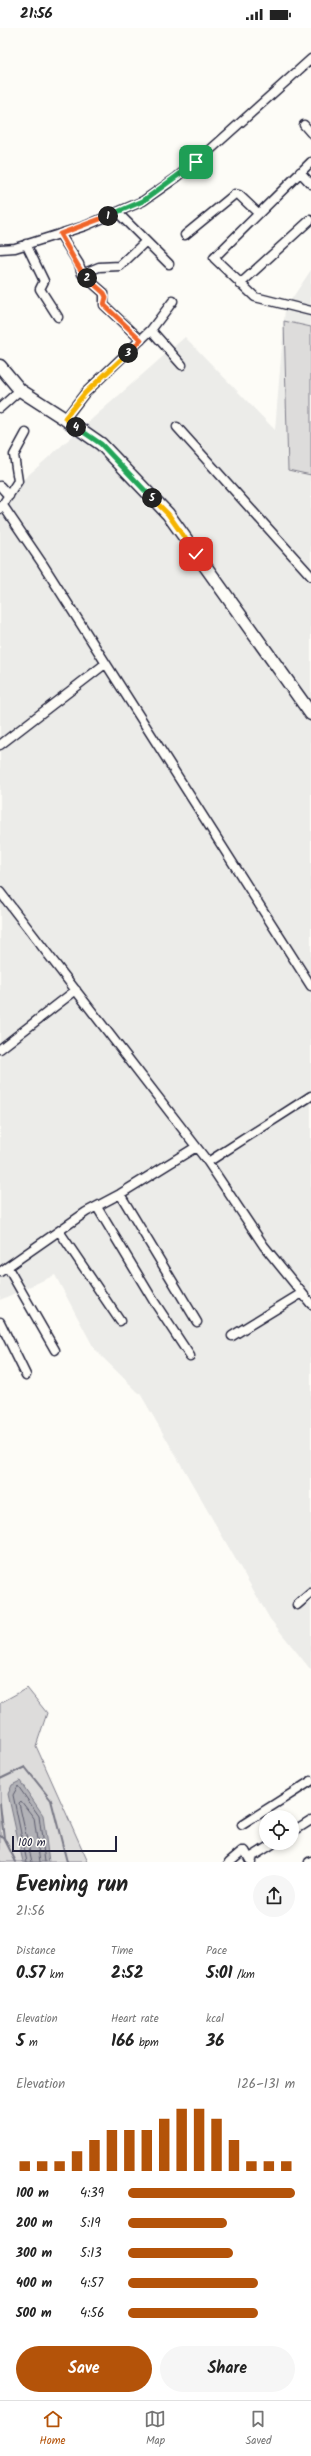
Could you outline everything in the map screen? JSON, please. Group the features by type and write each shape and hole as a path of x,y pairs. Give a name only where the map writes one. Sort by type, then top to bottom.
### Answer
{"street":[{"path":"0,249 26,244 60,234 143,201 176,178 311,59"},
{"path":"304,125 311,133"},
{"path":"311,162 214,258 254,297 311,311"},
{"path":"300,172 311,184"},
{"path":"185,235 235,194 239,195 258,213"},
{"path":"117,212 170,264"},
{"path":"240,284 310,220"},
{"path":"60,234 79,264 82,274 104,293 106,297 104,305 141,340"},
{"path":"82,274 99,267 120,266 146,242"},
{"path":"26,244 44,281 40,289 58,317"},
{"path":"65,418 85,393 151,330 173,300"},
{"path":"151,330 182,365"},
{"path":"0,366 20,390 65,418 101,444 168,514 311,714"},
{"path":"0,408 20,390"},
{"path":"177,427 311,576"},
{"path":"26,433 14,455 18,481 2,508 105,664 311,986"},
{"path":"0,486 9,496"},
{"path":"0,745 105,664"},
{"path":"0,892 208,1162 264,1246 311,1304"},
{"path":"0,1049 76,990"},
{"path":"208,1162 311,1096"},
{"path":"0,1272 8,1268 32,1248 196,1147"},
{"path":"120,1194 197,1322"},
{"path":"97,1207 153,1300 190,1356"},
{"path":"59,1231 120,1321"},
{"path":"8,1268 54,1350"},
{"path":"232,1336 302,1293"},
{"path":"0,1322 26,1375"},
{"path":"297,1605 311,1593"},
{"path":"242,1825 311,1781"},
{"path":"299,1828 311,1820"},
{"path":"229,1862 242,1851 245,1852 250,1860 264,1850"}],"shaded area":[{"path":"311,270 311,1670 270,1619 141,1395 95,1350 55,1275 0,1300 0,500 185,337 275,430 285,309"},
{"path":"284,321 311,327 311,475 288,470"},
{"path":"27,1688 47,1713 36,1746 88,1862 0,1862 0,1703"}],"water":[{"path":"20,1781 43,1815 49,1862 23,1862 8,1794 12,1785"}],"waterway":[{"path":"0,1779 25,1767 51,1800 67,1862"},
{"path":"0,1804 4,1838 16,1862"},
{"path":"0,1836 4,1838"}],"route":[{"path":"196,162 143,201 85,226 60,234 79,264 82,274 104,293 106,297 103,302 104,305 141,340 85,393 65,418 101,444 133,477 168,514 196,554"}]}
